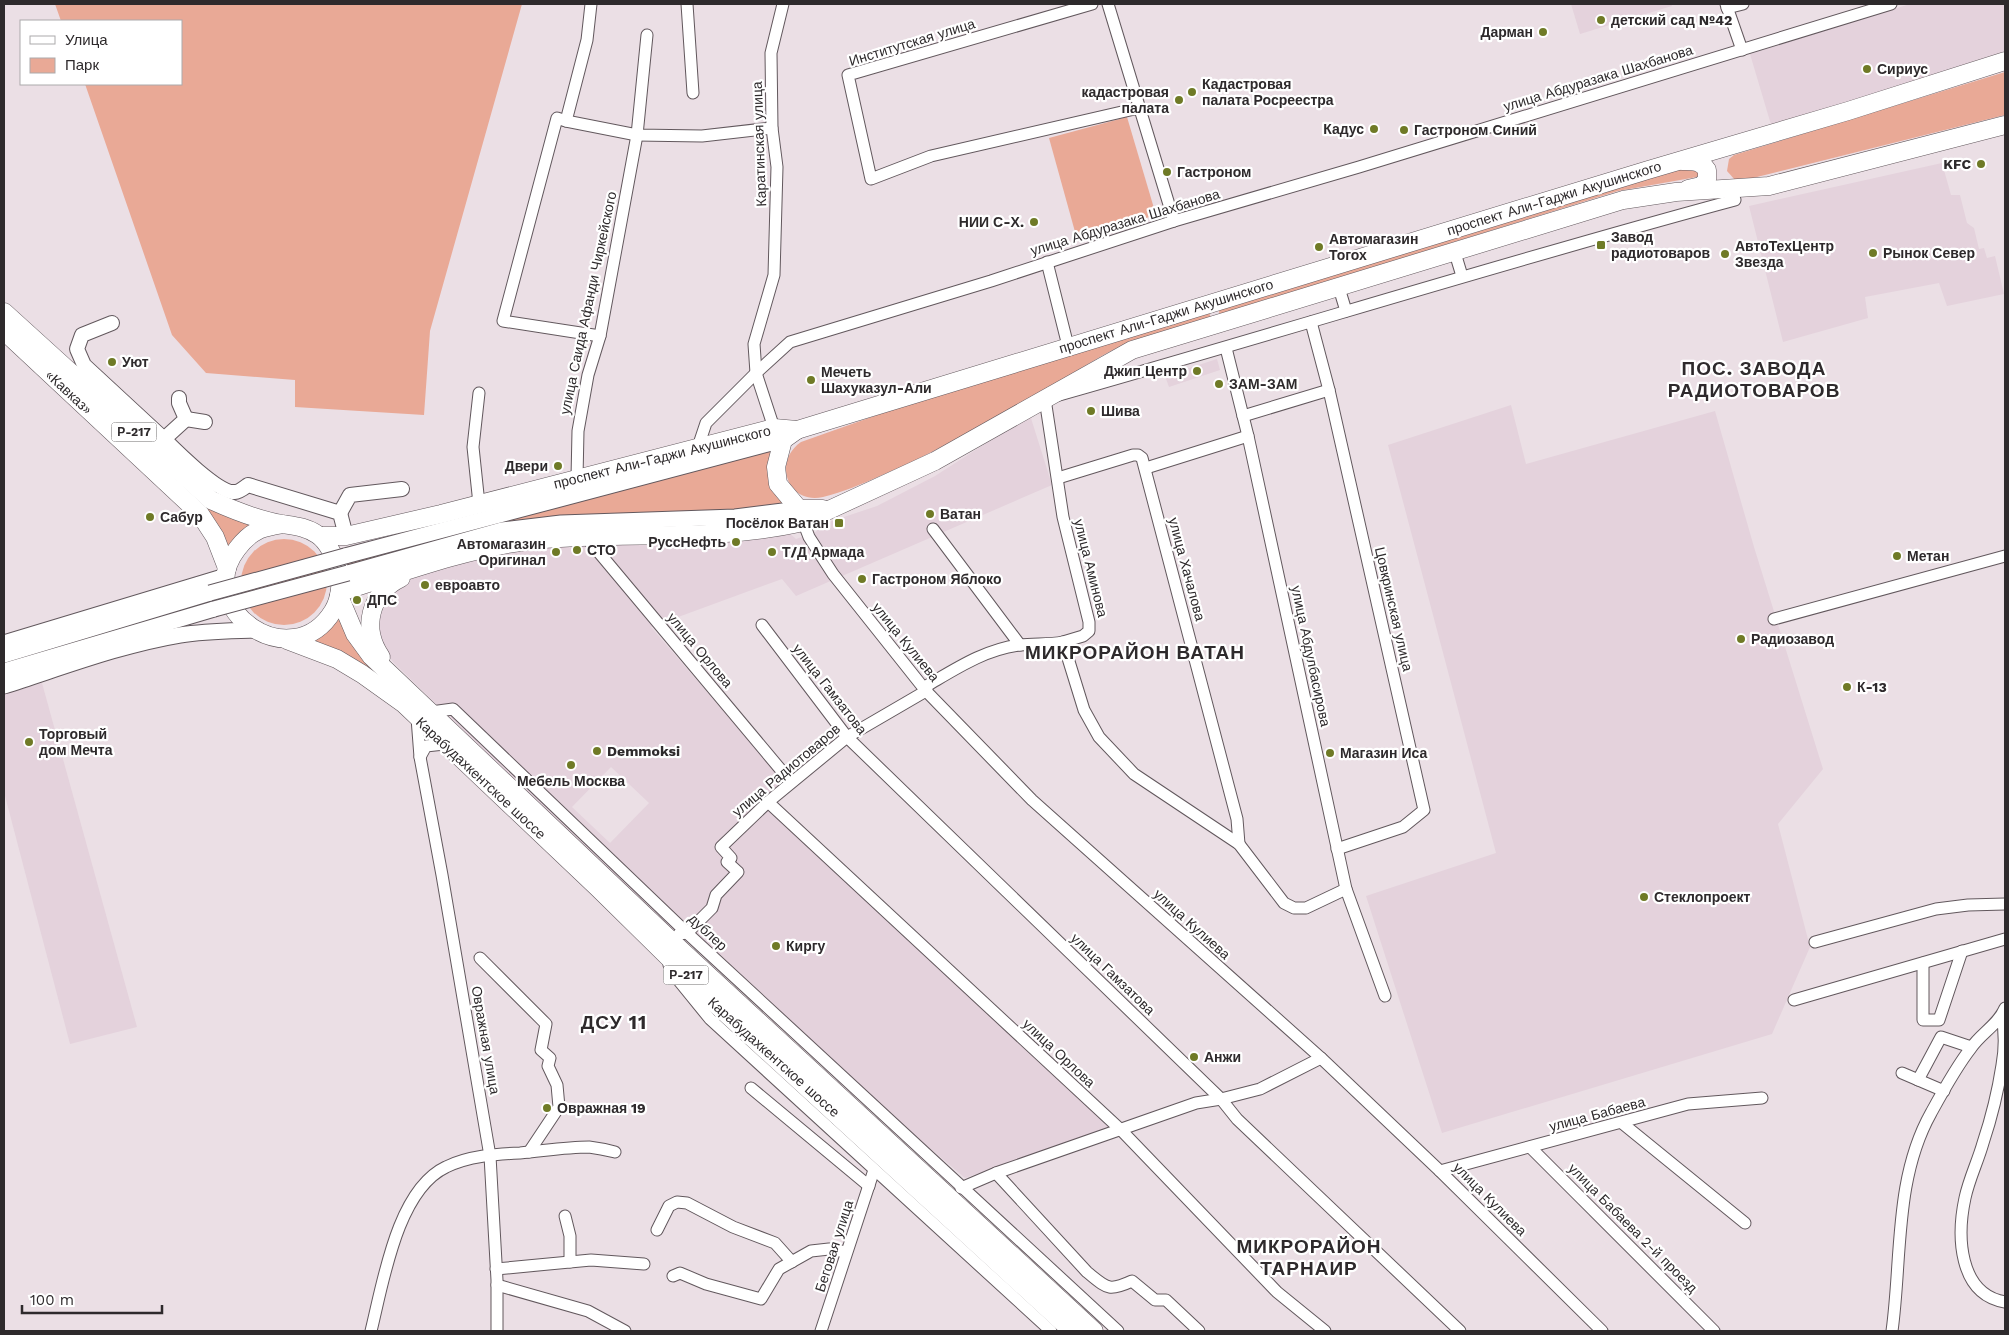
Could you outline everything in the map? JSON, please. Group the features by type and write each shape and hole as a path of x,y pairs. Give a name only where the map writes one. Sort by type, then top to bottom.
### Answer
{"highway":[{"name":"проспект Али-Гаджи Акушинского","path":"320,536 346,536 698,447 785,433 1733,144 1848,111 2005,61"},
{"name":"проспект Али-Гаджи Акушинского","path":"801,516 827,509 935,461 1132,350 1455,253 1623,200 1676,192 1774,185 2005,125"},
{"path":"1731,189 1722,180 1717,165 1718,157 1723,149 1733,144"},
{"path":"1674,162 1700,162 1705,166 1708,176 1701,186 1676,192"},
{"path":"1206,304 1215,314 1213,326"},
{"name":"Р-217","path":"4,312 211,500 232,510 282,524 294,525 310,530 320,536"},
{"name":"«Кавказ»","path":"4,331 200,514 214,537 227,572"},
{"path":"339,594 435,562 494,546 528,541 586,537 724,532 784,526 801,516 778,484 776,467 785,433"},
{"name":"Р-217","path":"282,524 258,530 244,540 232,556 227,572 226,593 233,609 242,620 256,630 271,637 287,640"},
{"path":"287,640 303,636 319,627 333,611 339,594 340,574 334,556 320,536"},
{"path":"400,684 376,649 371,637 373,608 380,593 393,582 435,562"},
{"name":"Карабудахкентское шоссе","path":"339,594 355,634 371,656 400,684 444,744 1094,1331"},
{"name":"Карабудахкентское шоссе","path":"287,640 346,664 404,704 424,715 664,943 721,1009 1072,1331"}],"main road":[{"path":"4,655 210,593 785,433"},
{"path":"4,671 214,609 502,530 561,523 801,516"},
{"path":"4,643 227,572"},
{"path":"4,686 120,649 179,635 213,631 256,630"}],"street":[{"path":"566,122 587,40 591,4"},
{"path":"687,4 693,92"},
{"name":"Каратинская улица","path":"783,4 771,52 772,128 777,168 774,275 754,344 756,373 785,433"},
{"name":"Институтская улица","path":"1092,4 848,75 870,180 931,156 1139,108"},
{"path":"1108,4 1174,221"},
{"path":"1742,50 1726,6 1743,4"},
{"name":"улица Абдуразака Шахбанова","path":"698,447 706,423 790,342 1174,221 1359,167 1891,4"},
{"name":"улица Саида Афанди Чиркейского","path":"577,478 578,431 588,375 600,336 637,136 647,35"},
{"path":"600,336 502,321 558,118 566,122 637,136 702,136 772,128"},
{"path":"1045,399 1226,348 1590,239 1735,200 1731,189"},
{"path":"1455,253 1462,276"},
{"path":"1047,262 1068,346"},
{"path":"1339,288 1346,311"},
{"name":"Цовкринская улица","path":"1311,322 1329,390 1424,810 1403,827 1337,849"},
{"path":"112,323 82,335 77,349 84,365 191,465 226,491 236,493 248,485 340,513"},
{"name":"улица Абдулбасирова","path":"1226,348 1248,436 1346,889 1385,996"},
{"path":"1243,416 1329,390"},
{"path":"478,504 473,447 479,393"},
{"path":"180,398 178,404 186,419"},
{"name":"улица Аминова","path":"1045,399 1063,518 1089,622 1089,631 1083,636 1063,642"},
{"path":"164,439 186,419"},
{"path":"186,419 205,422"},
{"path":"1058,478 1133,455 1138,455 1142,458 1146,468 1248,436"},
{"name":"улица Хачалова","path":"1146,468 1237,819 1240,844"},
{"path":"346,536 340,513 350,495 402,489"},
{"name":"улица Кулиева","path":"801,516 809,537 833,574 926,691 1032,800 1321,1058 1440,1171 1602,1331"},
{"path":"933,529 1020,645"},
{"name":"улица Орлова","path":"586,537 792,782"},
{"path":"1774,619 2005,556"},
{"name":"улица Гамзатова","path":"762,624 847,737 1221,1099 1236,1119 1460,1331"},
{"path":"1063,642 1084,710 1098,736 1134,774 1240,844 1284,903 1294,908 1306,908 1346,889"},
{"name":"улица Радиотоваров","path":"687,933 712,908 716,895 738,872 728,862 731,858 721,847 768,802 847,737 926,691 928,685 967,662 988,653 1020,645 1063,642"},
{"name":"дублер","path":"424,715 453,709 687,933 1118,1331"},
{"name":"Овражная улица","path":"424,715 420,757 494,1155 497,1331"},
{"path":"420,757 426,746 444,744"},
{"name":"улица Орлова","path":"768,802 1121,1130 1277,1292 1324,1331"},
{"path":"1815,942 1936,909 1968,905 2005,904"},
{"path":"687,933 664,943 675,976 710,1020 1051,1331"},
{"path":"1794,1000 2005,939"},
{"path":"1922,963 1923,1020 1939,1020 1962,952"},
{"path":"480,958 546,1024 541,1050 550,1058 548,1066 557,1085 559,1107 529,1152"},
{"path":"1892,1331 1905,1188 1915,1150 1930,1114 1971,1047 2004,1012"},
{"path":"2004,1012 2005,1034 2002,1065 1984,1142 1965,1197 1961,1230 1964,1260 1972,1282 1986,1296 2005,1304"},
{"path":"1918,1080 1941,1037 1971,1047"},
{"path":"961,1188 996,1173 1196,1103 1260,1089 1321,1058"},
{"path":"1902,1072 1944,1091"},
{"path":"751,1088 869,1186"},
{"name":"улица Бабаева","path":"1440,1171 1688,1104 1762,1098"},
{"path":"1622,1123 1745,1223"},
{"path":"371,1331 405,1212 420,1187 432,1176 446,1167 460,1162 494,1155 590,1147 615,1152"},
{"name":"улица Бабаева 2-й проезд","path":"1530,1147 1714,1331"},
{"name":"Беговая улица","path":"821,1331 874,1170"},
{"path":"996,1173 1087,1272 1103,1286 1116,1289 1132,1281 1155,1300 1166,1300 1199,1331"},
{"path":"657,1230 668,1206 677,1202 687,1203 733,1227 776,1243 792,1262"},
{"path":"566,1216 570,1236 570,1262"},
{"path":"673,1276 680,1273 706,1284 761,1299 780,1269 792,1262 812,1251 829,1249 846,1252"},
{"path":"496,1268 591,1260 644,1264"},
{"path":"497,1285 588,1312 625,1331"}],"shaded area":[{"name":"детский сад №42","path":"1571,4 1671,4 1672,6 1580,34"},
{"path":"1910,4 2005,4 2005,51 1772,128 1750,54"},
{"name":"Рынок Север","path":"1942,163 1951,195 1960,195 1967,223 1974,228 1979,249 1984,248 1987,258 1995,256 2004,294 1947,306 1939,283 1865,297 1868,318 1783,342 1749,206"},
{"name":"Джип Центр","path":"1217,359 1220,370 1169,387 1165,376"},
{"path":"1511,405 1526,464 1715,411 1754,547 1823,769 1778,824 1810,947 1772,1034 1442,1133 1366,896 1496,853 1388,445"},
{"path":"1030,415 1052,485 796,596 782,579 651,627 783,780 766,796 1112,1128 965,1178 634,897 393,662 384,649 380,636 380,615 395,589 417,575 511,548 787,531 796,539 816,532 820,525 877,506 935,476","holes":["611,767 649,803 610,843 572,807"]},
{"path":"42,683 137,1027 70,1044 4,792 4,694"}],"green space":[{"path":"55,4 522,4 430,331 424,415 295,407 295,380 206,373 172,335 85,85 182,85 182,20 61,20"},
{"path":"2005,72 2005,115 1741,181 1735,180 1727,171 1729,159 1734,155"},
{"path":"1127,117 1156,215 1077,239 1049,138"},
{"path":"1685,165 1700,173 1697,177 1618,191 1220,315 1218,309"},
{"path":"1209,312 1211,318 1145,337 1117,348 951,442 859,485 838,493 811,498 801,495 788,480 787,460 792,450 801,442 880,414"},
{"path":"772,451 786,505 347,566 346,563"},
{"path":"174,476 257,523 233,540 227,551"},
{"path":"284,539 300,542 308,546 320,558 324,566 327,582 324,598 320,606 308,618 300,622 284,625 268,622 260,618 248,606 244,598 241,582 244,566 248,558 260,546 268,542"},
{"path":"341,611 408,696 308,642"}],"place":[{"name":"детский сад №42","path":"1601,20"},
{"name":"Дарман","path":"1543,32"},
{"name":"Сириус","path":"1867,69"},
{"name":"Кадастровая палата Росреестра","path":"1192,92"},
{"name":"кадастровая палата","path":"1179,100"},
{"name":"Кадус","path":"1374,129"},
{"name":"Гастроном Синий","path":"1404,130"},
{"name":"KFC","path":"1981,164"},
{"name":"Гастроном","path":"1167,172"},
{"name":"НИИ С-Х.","path":"1034,222"},
{"name":"Завод радиотоваров","path":"1601,245"},
{"name":"Автомагазин Тогох","path":"1319,247"},
{"name":"Рынок Север","path":"1873,253"},
{"name":"АвтоТехЦентр Звезда","path":"1725,254"},
{"name":"Уют","path":"112,362"},
{"name":"Джип Центр","path":"1197,371"},
{"name":"Мечеть Шахуказул-Али","path":"811,380"},
{"name":"ЗАМ-ЗАМ","path":"1219,384"},
{"name":"Шива","path":"1091,411"},
{"name":"Двери","path":"558,466"},
{"name":"Ватан","path":"930,514"},
{"name":"Сабур","path":"150,517"},
{"name":"Посёлок Ватан","path":"839,523"},
{"name":"РуссНефть","path":"736,542"},
{"name":"СТО","path":"577,550"},
{"name":"Автомагазин Оригинал","path":"556,552"},
{"name":"Т/Д Армада","path":"772,552"},
{"name":"Метан","path":"1897,556"},
{"name":"Гастроном Яблоко","path":"862,579"},
{"name":"евроавто","path":"425,585"},
{"name":"ДПС","path":"357,600"},
{"name":"Радиозавод","path":"1741,639"},
{"name":"К-13","path":"1847,687"},
{"name":"Торговый дом Мечта","path":"29,742"},
{"name":"Demmoksi","path":"597,751"},
{"name":"Магазин Иса","path":"1330,753"},
{"name":"Мебель Москва","path":"571,765"},
{"name":"Стеклопроект","path":"1644,897"},
{"name":"Киргу","path":"776,946"},
{"name":"Анжи","path":"1194,1057"},
{"name":"Овражная 19","path":"547,1108"}],"district":[{"name":"ПОС. ЗАВОДА РАДИОТОВАРОВ","path":"1754,379"},
{"name":"МИКРОРАЙОН ВАТАН","path":"1135,652"},
{"name":"ДСУ 11","path":"614,1022"},
{"name":"МИКРОРАЙОН ТАРНАИР","path":"1309,1257"}]}
